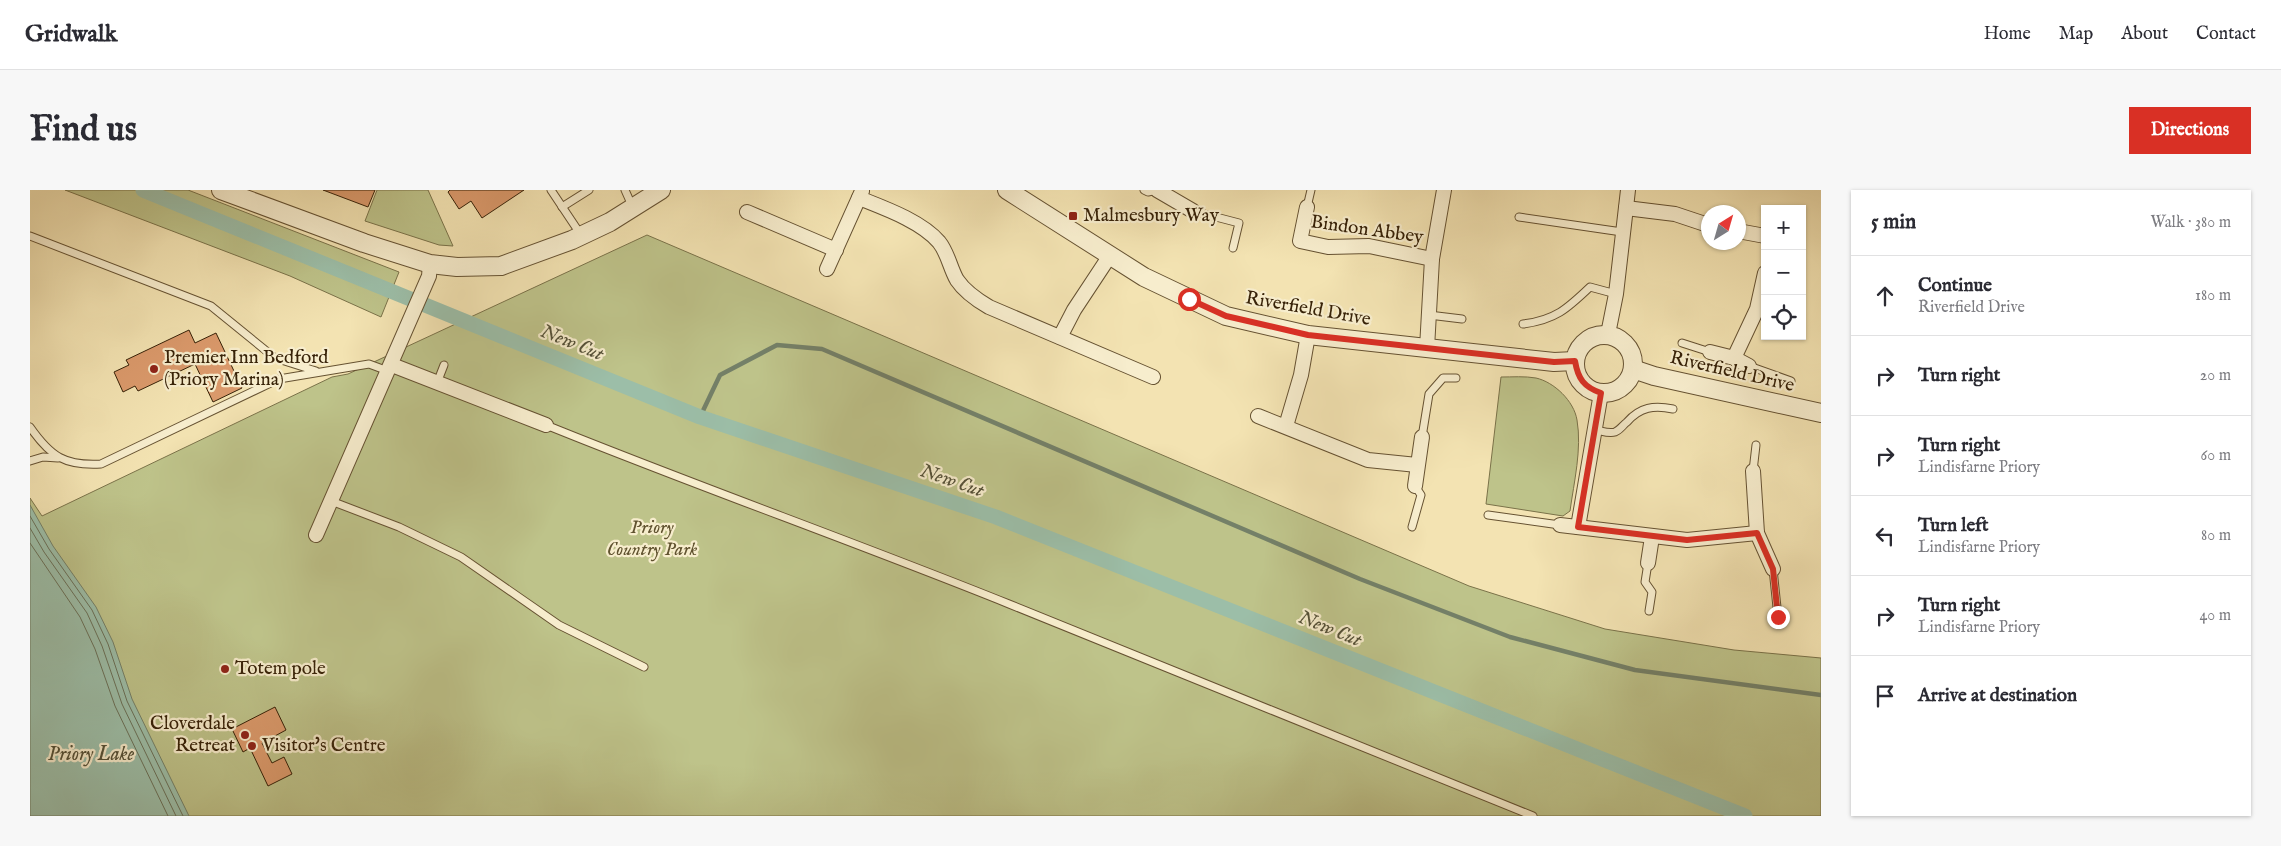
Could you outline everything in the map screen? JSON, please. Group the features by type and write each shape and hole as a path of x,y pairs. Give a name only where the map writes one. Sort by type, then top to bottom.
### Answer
{"street":[{"path":"222,190 341,236 430,264 456,267 501,266 582,235 610,222 661,190"},
{"path":"1157,190 1179,196 1193,211"},
{"name":"Bindon Abbey","path":"1426,348 1432,259 1444,190"},
{"path":"1608,334 1616,294 1628,190"},
{"name":"Riverfield Drive","path":"1013,192 1109,257 1144,277 1226,316 1308,335 1554,362 1575,361"},
{"path":"828,268 860,194 927,231 939,243 957,280 970,294 989,307 1153,377"},
{"name":"Bindon Abbey","path":"1307,208 1300,240 1328,247 1368,246 1432,259"},
{"path":"1626,208 1675,214 1701,223"},
{"path":"747,212 836,250"},
{"path":"1746,232 1761,235"},
{"path":"1060,337 1074,310 1109,257"},
{"path":"316,535 403,338 425,283 430,276 430,264"},
{"path":"1734,358 1757,309 1761,291"},
{"path":"1608,334 1623,342 1633,356 1634,369 1627,383 1614,392 1601,393 1587,388 1578,376 1575,361 1580,347 1592,337 1608,334"},
{"path":"1286,426 1301,375 1308,335"},
{"path":"1710,352 1734,358 1749,366"},
{"path":"390,368 437,383 546,425"},
{"name":"Riverfield Drive","path":"1634,369 1654,376 1821,413"},
{"path":"1578,527 1601,393"},
{"path":"1258,416 1368,460 1417,465"},
{"path":"1415,486 1422,437"},
{"path":"1752,471 1757,533 1773,569"},
{"path":"1560,525 1687,540 1757,533"},
{"path":"1648,563 1652,537"}],"lane":[{"path":"551,190 582,235"},
{"path":"562,207 589,190"},
{"path":"625,190 633,208"},
{"path":"1144,190 1148,192 1157,190"},
{"path":"1307,208 1311,190"},
{"path":"1193,211 1239,223 1233,248"},
{"path":"1519,217 1622,232"},
{"path":"30,236 210,306 275,358 319,372"},
{"path":"1523,324 1542,322 1558,315 1590,287 1616,294"},
{"path":"1428,315 1462,319"},
{"path":"1682,343 1710,352"},
{"path":"30,461 43,456 58,458 79,465 101,464 279,379 369,364 390,368"},
{"path":"437,383 444,365"},
{"path":"1749,366 1791,380"},
{"path":"1422,437 1429,394 1443,378 1456,378"},
{"path":"1596,430 1609,433 1616,432 1639,411 1649,407 1661,406 1673,410"},
{"path":"546,425 670,475 804,524 1009,604 1533,816"},
{"path":"30,428 58,458"},
{"path":"1752,471 1756,445"},
{"path":"1412,527 1421,495 1415,486"},
{"path":"331,500 399,527 461,557 559,625 644,667"},
{"path":"1488,515 1560,525"},
{"path":"1648,563 1645,582 1652,592 1649,611"},
{"path":"1773,569 1778,617"}],"green space":[{"path":"65,190 188,190 399,272 381,317 290,276"},
{"path":"377,190 428,190 453,246 439,245 365,221"},
{"name":"Priory Country Park","path":"647,235 1469,586 1605,629 1734,650 1821,658 1821,816 30,816 30,498 42,516 332,377 348,374"},
{"path":"1501,377 1527,377 1543,380 1562,393 1572,406 1577,420 1579,442 1570,511 1563,516 1486,504"}],"water":[{"name":"Priory Lake","path":"30,505 53,546 96,607 113,642 132,699 189,816 30,816"}],"building":[{"path":"323,190 375,190 368,207"},
{"path":"450,190 524,190 482,218 471,201 459,209 448,192"},
{"name":"Premier Inn Bedford (Priory Marina)","path":"189,330 195,343 216,333 242,388 213,402 195,364 138,391 135,386 123,392 114,372 129,365 126,360"},
{"name":"Visitor's Centre","path":"275,707 286,730 262,743 272,763 284,757 292,774 268,786 250,748 243,752 232,729"}],"waterway":[{"name":"New Cut","path":"143,190 700,417 996,517 1745,816"},
{"path":"700,417 720,375 777,345 822,349 1360,579 1510,637 1635,670 1821,695"}],"place":[{"name":"Malmesbury Way","path":"1073,216"},
{"name":"Premier Inn Bedford (Priory Marina)","path":"154,369"},
{"name":"Totem pole","path":"225,669"},
{"name":"Cloverdale Retreat","path":"245,735"},
{"name":"Visitor's Centre","path":"252,746"}],"route":[{"path":"1189,299 1226,316 1308,335 1554,362 1575,361 1578,376 1587,388 1601,393 1578,527 1687,540 1757,533 1773,569 1778,617"}]}
